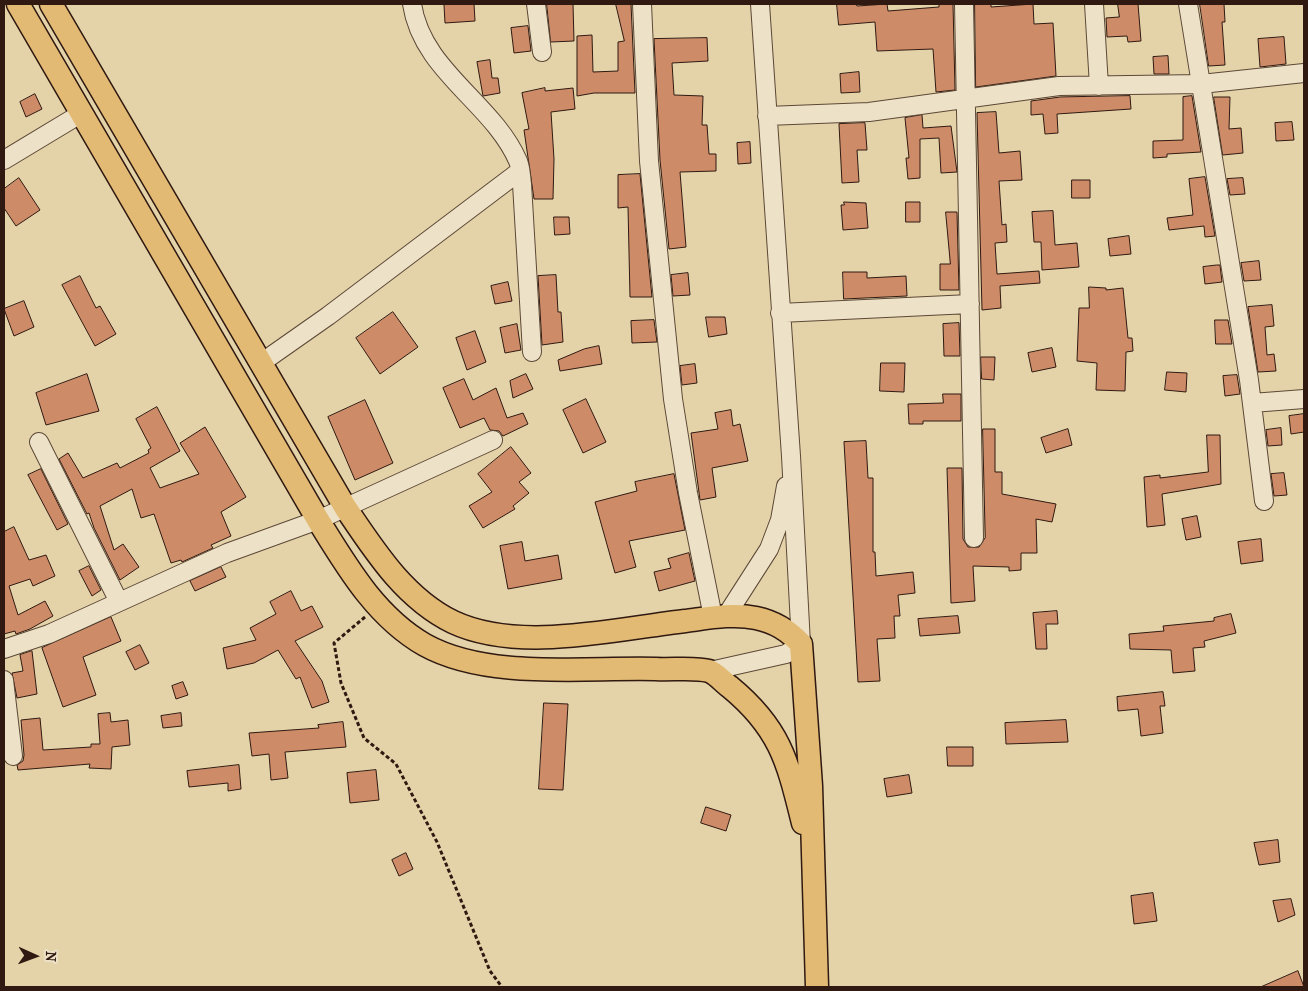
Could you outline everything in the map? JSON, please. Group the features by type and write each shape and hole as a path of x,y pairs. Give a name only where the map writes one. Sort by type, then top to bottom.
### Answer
{"main road":[{"path":"18,4 318,520 353,577 387,616 426,645 452,656 491,665 528,669 710,671 740,695 761,717 779,741 791,776 814,869"},
{"path":"51,4 345,507 385,566 418,599 453,622 481,630 516,636 554,637 720,617 756,618 789,631 801,644 811,786 817,987"}],"street":[{"path":"412,4 423,38 443,68 507,141 519,163 532,352"},
{"path":"536,4 542,52"},
{"path":"642,4 649,161 672,399 688,493 720,617"},
{"path":"710,671 786,654 801,644 791,456 760,4"},
{"path":"964,4 974,538"},
{"path":"1094,4 1098,86"},
{"path":"1188,4 1252,403 1264,501"},
{"path":"767,116 868,112 1059,86 1201,84 1304,73"},
{"path":"4,160 82,112"},
{"path":"261,363 328,316 520,171"},
{"path":"780,313 970,304"},
{"path":"1252,403 1304,399"},
{"path":"4,649 49,634 226,552 318,520 493,440"},
{"path":"39,442 118,602"},
{"path":"720,617 769,549 780,520 791,456"},
{"path":"4,680 14,756"}],"path":[{"path":"387,616 368,614 334,643 341,683 364,738 396,764 424,816 445,859 490,971 502,987"}],"building":[{"path":"474,4 475,21 445,23 444,5"},
{"path":"547,4 573,4 574,41 551,42"},
{"path":"616,4 631,4 635,93 594,93 577,96 577,36 592,35 593,72 618,71 618,42 624,41"},
{"path":"837,4 856,4 857,6 887,4 888,11 953,4 955,90 936,92 933,49 877,51 875,22 839,25"},
{"path":"975,4 991,4 991,7 1033,4 1034,24 1053,23 1056,76 976,87"},
{"path":"1118,4 1138,4 1141,41 1128,42 1127,36 1107,37 1106,18 1119,17"},
{"path":"1200,4 1224,4 1225,22 1222,22 1225,65 1209,66"},
{"path":"528,26 531,51 514,53 511,28"},
{"path":"1284,37 1286,64 1260,67 1258,39"},
{"path":"707,38 708,61 672,63 674,95 703,96 702,125 707,125 709,154 716,154 716,171 680,172 686,247 669,249 660,160 654,39"},
{"path":"1168,56 1169,74 1154,74 1153,57"},
{"path":"490,60 492,78 498,78 500,93 483,96 477,62"},
{"path":"859,72 860,92 841,93 840,74"},
{"path":"545,88 545,91 573,88 575,109 551,112 554,159 553,199 534,199 524,130 529,129 522,93"},
{"path":"35,94 42,109 26,117 20,102"},
{"path":"1130,96 1131,109 1057,114 1058,133 1045,134 1043,114 1031,115 1031,101 1060,97"},
{"path":"1192,96 1201,152 1167,154 1167,157 1153,158 1153,141 1183,140 1183,97"},
{"path":"1214,97 1230,97 1229,129 1241,128 1243,153 1223,155"},
{"path":"996,112 999,153 1020,151 1022,180 999,181 1002,225 1006,224 1007,242 995,243 997,274 1039,271 1040,283 1000,286 1001,308 982,310 977,113"},
{"path":"922,115 923,128 951,126 957,172 941,173 939,138 920,139 920,178 908,179 906,158 909,158 905,118"},
{"path":"1292,122 1294,140 1276,141 1275,123"},
{"path":"865,123 867,150 857,150 859,182 842,183 839,124"},
{"path":"750,142 751,163 738,164 737,143"},
{"path":"640,174 652,297 630,297 628,207 618,208 618,175"},
{"path":"1205,177 1215,236 1205,237 1204,226 1169,230 1167,218 1193,215 1189,179"},
{"path":"19,178 40,210 16,226 4,208 4,189"},
{"path":"1243,178 1245,194 1230,195 1227,179"},
{"path":"1072,180 1090,180 1090,198 1072,198"},
{"path":"844,202 866,203 868,228 843,230 841,205 844,205"},
{"path":"906,202 920,202 920,222 906,222"},
{"path":"1053,211 1055,245 1077,243 1079,267 1042,270 1041,242 1034,242 1032,212"},
{"path":"946,212 957,212 959,290 940,290 940,264 950,264"},
{"path":"554,217 569,217 570,234 555,235"},
{"path":"1129,236 1131,254 1110,256 1108,239"},
{"path":"1259,261 1261,280 1244,281 1241,263"},
{"path":"1220,265 1222,282 1205,284 1203,267"},
{"path":"843,272 867,272 867,278 906,276 907,296 844,299"},
{"path":"688,273 690,295 673,296 671,275"},
{"path":"556,275 558,312 561,312 563,342 542,345 538,276"},
{"path":"80,276 96,308 100,306 116,334 95,346 62,285"},
{"path":"508,282 512,301 495,304 491,286"},
{"path":"1089,287 1106,288 1106,290 1123,288 1128,338 1132,338 1133,351 1126,352 1125,391 1096,390 1097,363 1077,361 1079,308 1089,308"},
{"path":"24,301 34,327 14,336 4,309"},
{"path":"1272,305 1274,326 1265,327 1267,355 1274,354 1276,371 1258,372 1248,307"},
{"path":"393,312 418,347 380,374 356,338"},
{"path":"706,317 725,317 727,334 709,337"},
{"path":"654,320 657,342 632,343 631,321"},
{"path":"1215,320 1228,320 1232,344 1216,344"},
{"path":"959,323 960,356 944,356 943,324"},
{"path":"517,324 521,350 505,353 500,328"},
{"path":"475,331 486,362 467,370 456,338"},
{"path":"599,346 602,364 560,371 558,360 584,349"},
{"path":"1052,348 1056,367 1032,372 1028,353"},
{"path":"981,357 995,357 994,380 982,379"},
{"path":"881,363 905,363 904,392 880,391"},
{"path":"695,364 697,383 682,385 680,366"},
{"path":"1167,372 1187,373 1186,392 1165,390"},
{"path":"87,374 99,411 46,425 36,393"},
{"path":"526,374 533,389 513,398 510,381"},
{"path":"1237,375 1240,394 1225,396 1223,376"},
{"path":"464,379 473,400 496,388 507,418 523,413 528,424 503,436 499,431 490,430 484,418 460,428 443,388"},
{"path":"943,394 961,394 961,421 923,421 923,424 909,424 908,404 943,403"},
{"path":"586,399 606,442 583,453 563,410"},
{"path":"365,400 393,463 355,480 328,417"},
{"path":"157,407 180,451 150,468 160,488 199,474 180,443 205,427 246,497 221,512 231,536 211,545 213,548 182,562 181,560 171,563 154,514 141,518 132,489 100,506 114,550 123,544 139,567 120,580 94,528 89,513 87,514 59,459 68,453 83,478 117,463 120,468 149,453 148,450 151,448 136,419"},
{"path":"731,410 733,426 740,424 748,461 712,468 716,497 700,500 691,433 718,429 715,413"},
{"path":"1304,414 1304,432 1291,434 1289,416"},
{"path":"1281,428 1282,445 1268,446 1266,430"},
{"path":"983,429 995,429 995,472 1002,472 1002,494 1056,504 1052,522 1036,519 1037,553 1021,553 1021,570 1009,571 1009,567 973,566 975,601 951,603 947,468 962,468 963,539 968,547 979,547 985,538"},
{"path":"1068,429 1072,445 1046,453 1041,438"},
{"path":"1207,435 1220,435 1221,484 1162,494 1165,525 1147,527 1144,477 1160,475 1160,478 1208,472"},
{"path":"866,441 868,478 873,478 873,552 875,552 876,576 913,572 915,593 898,595 900,616 894,616 895,638 877,639 880,681 858,682 844,442"},
{"path":"511,447 531,473 519,482 529,493 513,506 515,509 483,528 469,506 492,492 478,474"},
{"path":"41,469 68,524 57,530 28,475"},
{"path":"1284,473 1287,495 1274,496 1271,474"},
{"path":"674,474 685,530 629,541 636,567 615,573 595,502 637,491 635,482"},
{"path":"1197,516 1201,537 1186,540 1182,519"},
{"path":"14,527 29,560 46,555 55,576 33,586 30,579 9,586 18,615 45,601 53,616 30,629 16,634 15,631 4,634 4,532"},
{"path":"1261,539 1263,561 1241,564 1238,542"},
{"path":"522,542 525,561 558,555 562,579 508,589 500,546"},
{"path":"689,553 695,581 659,591 654,572 671,568 668,559"},
{"path":"89,566 101,590 92,596 79,571"},
{"path":"221,567 226,577 195,591 190,581"},
{"path":"291,591 301,611 312,606 323,627 295,641 322,681 329,702 312,708 300,677 296,679 278,650 254,663 227,669 223,648 256,640 250,628 276,614 270,602"},
{"path":"1057,611 1058,624 1046,624 1047,649 1036,649 1033,613"},
{"path":"1231,614 1236,633 1204,641 1205,647 1193,648 1195,671 1173,673 1171,650 1130,649 1129,634 1164,631 1163,626 1214,621 1214,618"},
{"path":"958,616 960,633 920,636 918,619"},
{"path":"111,617 121,641 83,657 96,695 63,707 42,648"},
{"path":"140,645 149,663 135,670 126,652"},
{"path":"32,651 37,694 17,698 12,673 23,671 20,655"},
{"path":"183,682 188,695 176,699 172,686"},
{"path":"1163,692 1165,706 1160,706 1163,733 1141,736 1138,709 1118,711 1117,697"},
{"path":"544,703 568,704 563,790 539,789"},
{"path":"110,713 111,722 128,720 130,745 112,747 111,769 89,768 90,764 18,770 17,765 23,761 24,755 21,720 40,718 43,750 91,747 91,744 100,744 98,714"},
{"path":"181,713 182,726 163,728 161,716"},
{"path":"1066,720 1068,742 1006,744 1005,723"},
{"path":"343,722 346,747 285,752 288,778 271,780 269,754 252,756 249,733 319,728 318,725"},
{"path":"947,747 973,747 973,766 948,766"},
{"path":"239,765 241,789 228,791 228,783 189,787 187,771"},
{"path":"376,770 379,800 350,803 347,773"},
{"path":"909,775 912,793 887,797 884,779"},
{"path":"706,807 731,815 726,831 701,823"},
{"path":"1278,840 1280,862 1259,865 1254,843"},
{"path":"406,853 413,869 399,876 392,860"},
{"path":"1153,893 1157,921 1134,924 1131,896"},
{"path":"1291,899 1295,915 1278,922 1273,901"},
{"path":"1298,971 1304,987 1261,987"}]}
